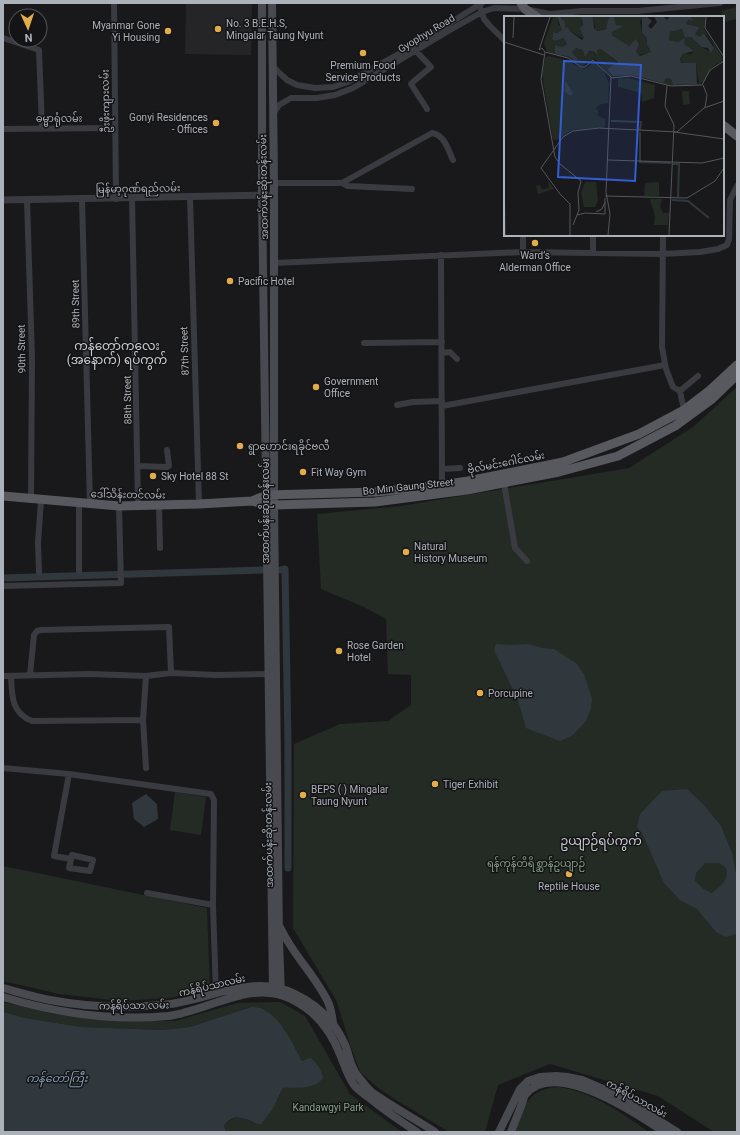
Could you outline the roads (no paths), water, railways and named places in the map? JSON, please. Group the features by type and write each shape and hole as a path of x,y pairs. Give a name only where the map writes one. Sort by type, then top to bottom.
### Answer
{"main road":[{"name":"အထက်ပန်းဆိုးတန်းလမ်း","path":"262,3 262,196 264,318 266,405 271,495"},
{"name":"အထက်ပန်းဆိုးတန်းလမ်း","path":"272,3 274,406 271,505 277,991"},
{"path":"523,6 536,16"},
{"path":"724,126 737,136"},
{"path":"264,318 274,318"},
{"name":"ဗိုလ်မင်းဂေါင်လမ်း","path":"252,501 271,495 376,492 447,487 468,481 563,462 639,434 684,410 710,390 737,365"},
{"name":"Bo Min Gaung Street","path":"271,505 375,502 447,487 504,483 559,472 618,456 675,426 712,399 737,375"},
{"path":"266,405 274,406"},
{"path":"684,410 694,413"},
{"name":"ဒေါ်သိန်းတင်လမ်း","path":"3,496 118,506 159,506 252,501"},
{"path":"252,501 271,505"},
{"name":"အထက်ပန်းဆိုးတန်းလမ်း","path":"275,892 279,924 277,991"},
{"path":"279,924 286,940 328,1002 334,1024"},
{"name":"ကန်ရိပ်သာလမ်း","path":"3,988 49,1000 97,1006 139,1007 164,1005 249,986 294,993 320,1009 334,1024 341,1046 355,1074 372,1092 435,1132"},
{"name":"ကန်ရိပ်သာ လမ်း","path":"3,997 67,1012 91,1015 136,1017 168,1016 190,1012 248,994 277,991 313,1014 326,1026 341,1046 347,1073 355,1086 381,1108 417,1132"},
{"name":"ကန်ရိပ်သာလမ်း","path":"499,1132 511,1105 520,1090 528,1081 540,1077 556,1076 582,1080 617,1096 665,1130 677,1132"},
{"path":"511,1132 525,1096 534,1087 550,1082 573,1084 598,1093 665,1130"}],"street":[{"name":"ဦးဖိုးကျားလမ်း","path":"114,3 116,199"},
{"name":"Gyophyu Road","path":"272,114 279,105 291,98 317,98 334,96 353,88 482,12 494,8 523,6 550,14 582,11 638,11 720,3"},
{"name":"Gyophyu Road","path":"272,66 287,80 297,84 315,88 333,87 348,82 413,46 480,4"},
{"path":"480,4 484,19 504,40"},
{"path":"3,38 39,50 42,128"},
{"path":"416,51 431,67 411,84 427,109"},
{"name":"ဓမ္မာရုံလမ်း","path":"3,128 116,128"},
{"path":"342,183 432,133 437,134 444,141 453,160"},
{"path":"274,182 342,183 348,186 412,189"},
{"path":"274,263 523,252 662,254 700,252 718,249 727,245 729,239 730,200 737,186"},
{"name":"မြန်မာ့ဂုဏ်ရည်လမ်း","path":"3,200 274,195"},
{"name":"87th Street","path":"190,197 198,504"},
{"name":"88th Street","path":"132,198 139,466 138,506"},
{"name":"89th Street","path":"82,199 90,504"},
{"name":"90th Street","path":"27,200 32,357 31,499"},
{"path":"523,236 523,252"},
{"path":"593,236 593,253"},
{"path":"662,236 662,347 665,365 673,387 680,391 684,410"},
{"path":"441,255 442,469 447,487"},
{"path":"364,343 442,342"},
{"path":"442,353 450,352 457,359"},
{"path":"397,405 442,403 665,365"},
{"path":"680,391 698,376"},
{"path":"139,466 169,466 167,450"},
{"path":"442,469 460,468"},
{"path":"504,483 515,548 527,562"},
{"path":"39,572 38,543 41,500"},
{"path":"79,503 79,571"},
{"path":"3,586 121,582 118,506"},
{"path":"159,506 160,548"},
{"path":"30,675 34,635 37,631 163,627 169,627 171,673"},
{"path":"3,676 91,674 146,676 171,673 216,676 272,674"},
{"path":"11,676 13,698 16,708 20,715 32,721 143,720"},
{"path":"146,676 143,720 146,768"},
{"path":"3,768 69,774 211,794 214,800 213,905 216,994"},
{"path":"69,774 54,856 71,859"},
{"path":"147,893 213,905"}],"water":[{"path":"496,644 528,644 542,648 554,649 577,664 584,674 592,699 591,708 586,721 573,735 560,741 526,728 518,700 494,650"},
{"path":"687,789 703,804 721,826 732,853 737,879 737,934 726,937 716,932 697,909 680,900 664,883 644,837 637,827 640,814 662,791","holes":["705,863 719,863 726,868 727,876 724,882 712,893 703,889 695,881 696,873"]},
{"path":"146,794 157,804 158,819 144,827 134,819 132,803"},
{"name":"ကန်တော်ကြီး","path":"251,1007 262,1008 276,1019 291,1040 302,1061 310,1058 313,1060 322,1072 323,1078 320,1082 310,1086 283,1088 272,1110 261,1124 245,1119 235,1118 229,1120 224,1126 225,1132 3,1132 3,1012 25,1018 81,1027 162,1030 190,1027"}],"waterway":[{"path":"281,570 285,569 288,745 288,868"},
{"path":"3,578 261,570"}],"place":[{"name":"No. 3 B.E.H.S, Mingalar Taung Nyunt","path":"218,29"},
{"name":"Myanmar Gone Yi Housing","path":"168,31"},
{"name":"Premium Food Service Products","path":"363,53"},
{"name":"Gonyi Residences - Offices","path":"216,123"},
{"name":"Ward’s Alderman Office","path":"535,243"},
{"name":"Pacific Hotel","path":"230,281"},
{"name":"Government Office","path":"316,387"},
{"name":"ရွာဟောင်းရခိုင်ဗလီ","path":"240,446"},
{"name":"Fit Way Gym","path":"303,472"},
{"name":"Sky Hotel 88 St","path":"153,476"},
{"name":"Natural History Museum","path":"406,552"},
{"name":"Rose Garden Hotel","path":"339,651"},
{"name":"Porcupine","path":"480,693"},
{"name":"Tiger Exhibit","path":"435,784"},
{"name":"BEPS ( ) Mingalar Taung Nyunt","path":"303,795"},
{"name":"Reptile House","path":"569,874"}],"district":[{"name":"ကန်တော်ကလေး (အနောက်) ရပ်ကွက်","path":"117,353"},
{"name":"ဥယျာဉ်ရပ်ကွက်","path":"601,841"}],"park label":[{"name":"ရန်ကုန်တိရိစ္ဆာန်ဥယျာဉ်","path":"536,863"},
{"name":"Kandawgyi Park","path":"328,1107"}]}
